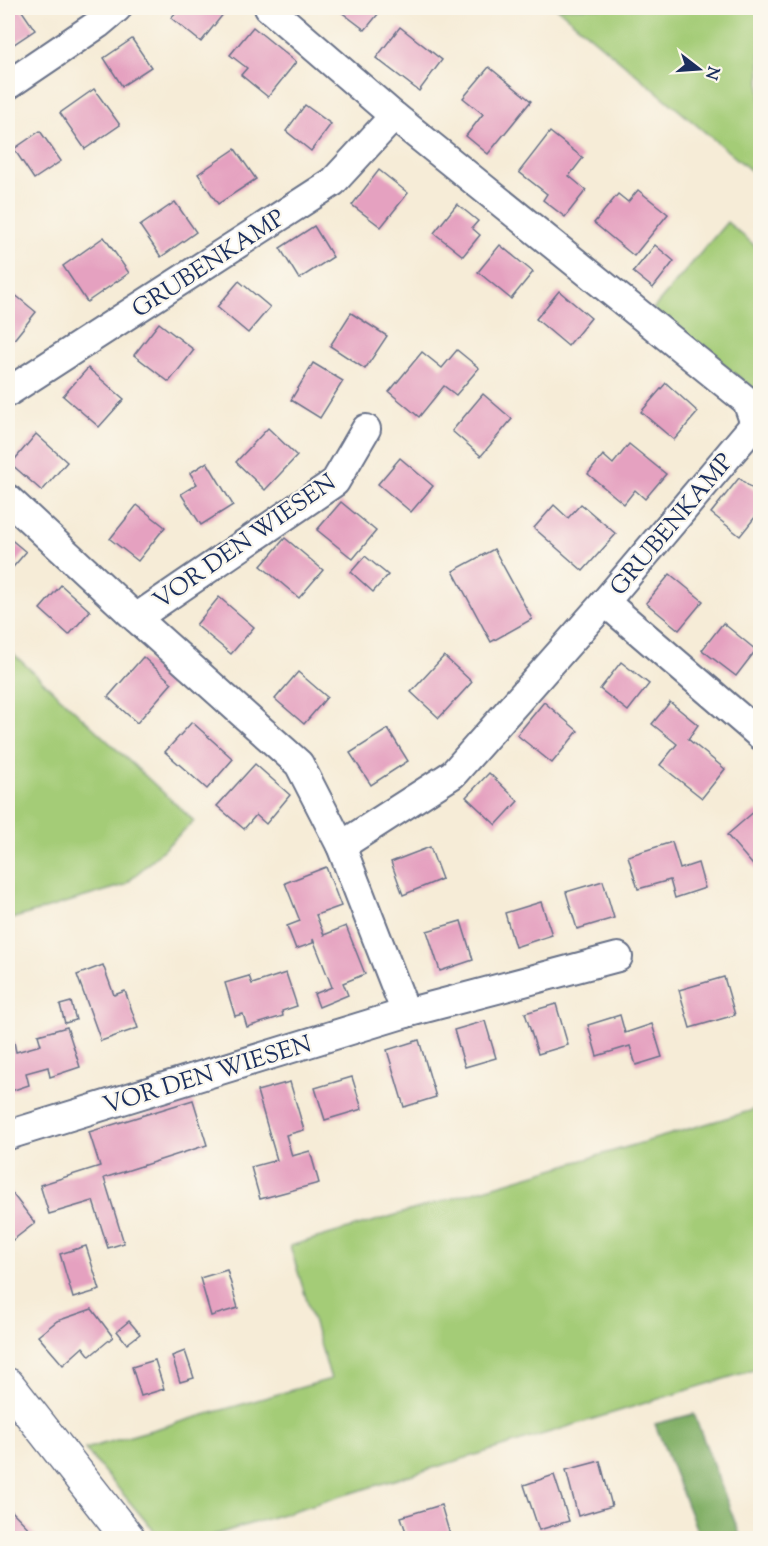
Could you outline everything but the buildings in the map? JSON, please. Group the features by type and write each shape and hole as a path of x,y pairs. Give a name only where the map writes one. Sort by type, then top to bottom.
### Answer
{"main road":[{"path":"8,1385 128,1539"}],"street":[{"path":"8,85 98,24 117,8"},
{"name":"GRUBENKAMP","path":"269,8 394,116 747,401 758,428 453,774 341,846"},
{"name":"GRUBENKAMP","path":"8,392 333,182 394,116"},
{"name":"VOR DEN WIESEN","path":"136,618 335,482 366,429"},
{"name":"VOR DEN WIESEN","path":"8,499 136,618 299,764 341,846 406,1013"},
{"path":"605,602 760,735"},
{"name":"VOR DEN WIESEN","path":"8,1135 406,1013 618,957"}],"green space":[{"path":"557,8 760,8 760,173 755,174"},
{"path":"727,222 760,250 760,394 653,309"},
{"path":"8,649 194,821 125,885 8,920"},
{"path":"760,1108 760,1368 204,1538 160,1538 85,1449 331,1379 290,1246"},
{"path":"694,1414 741,1538 700,1538 655,1424"}]}
